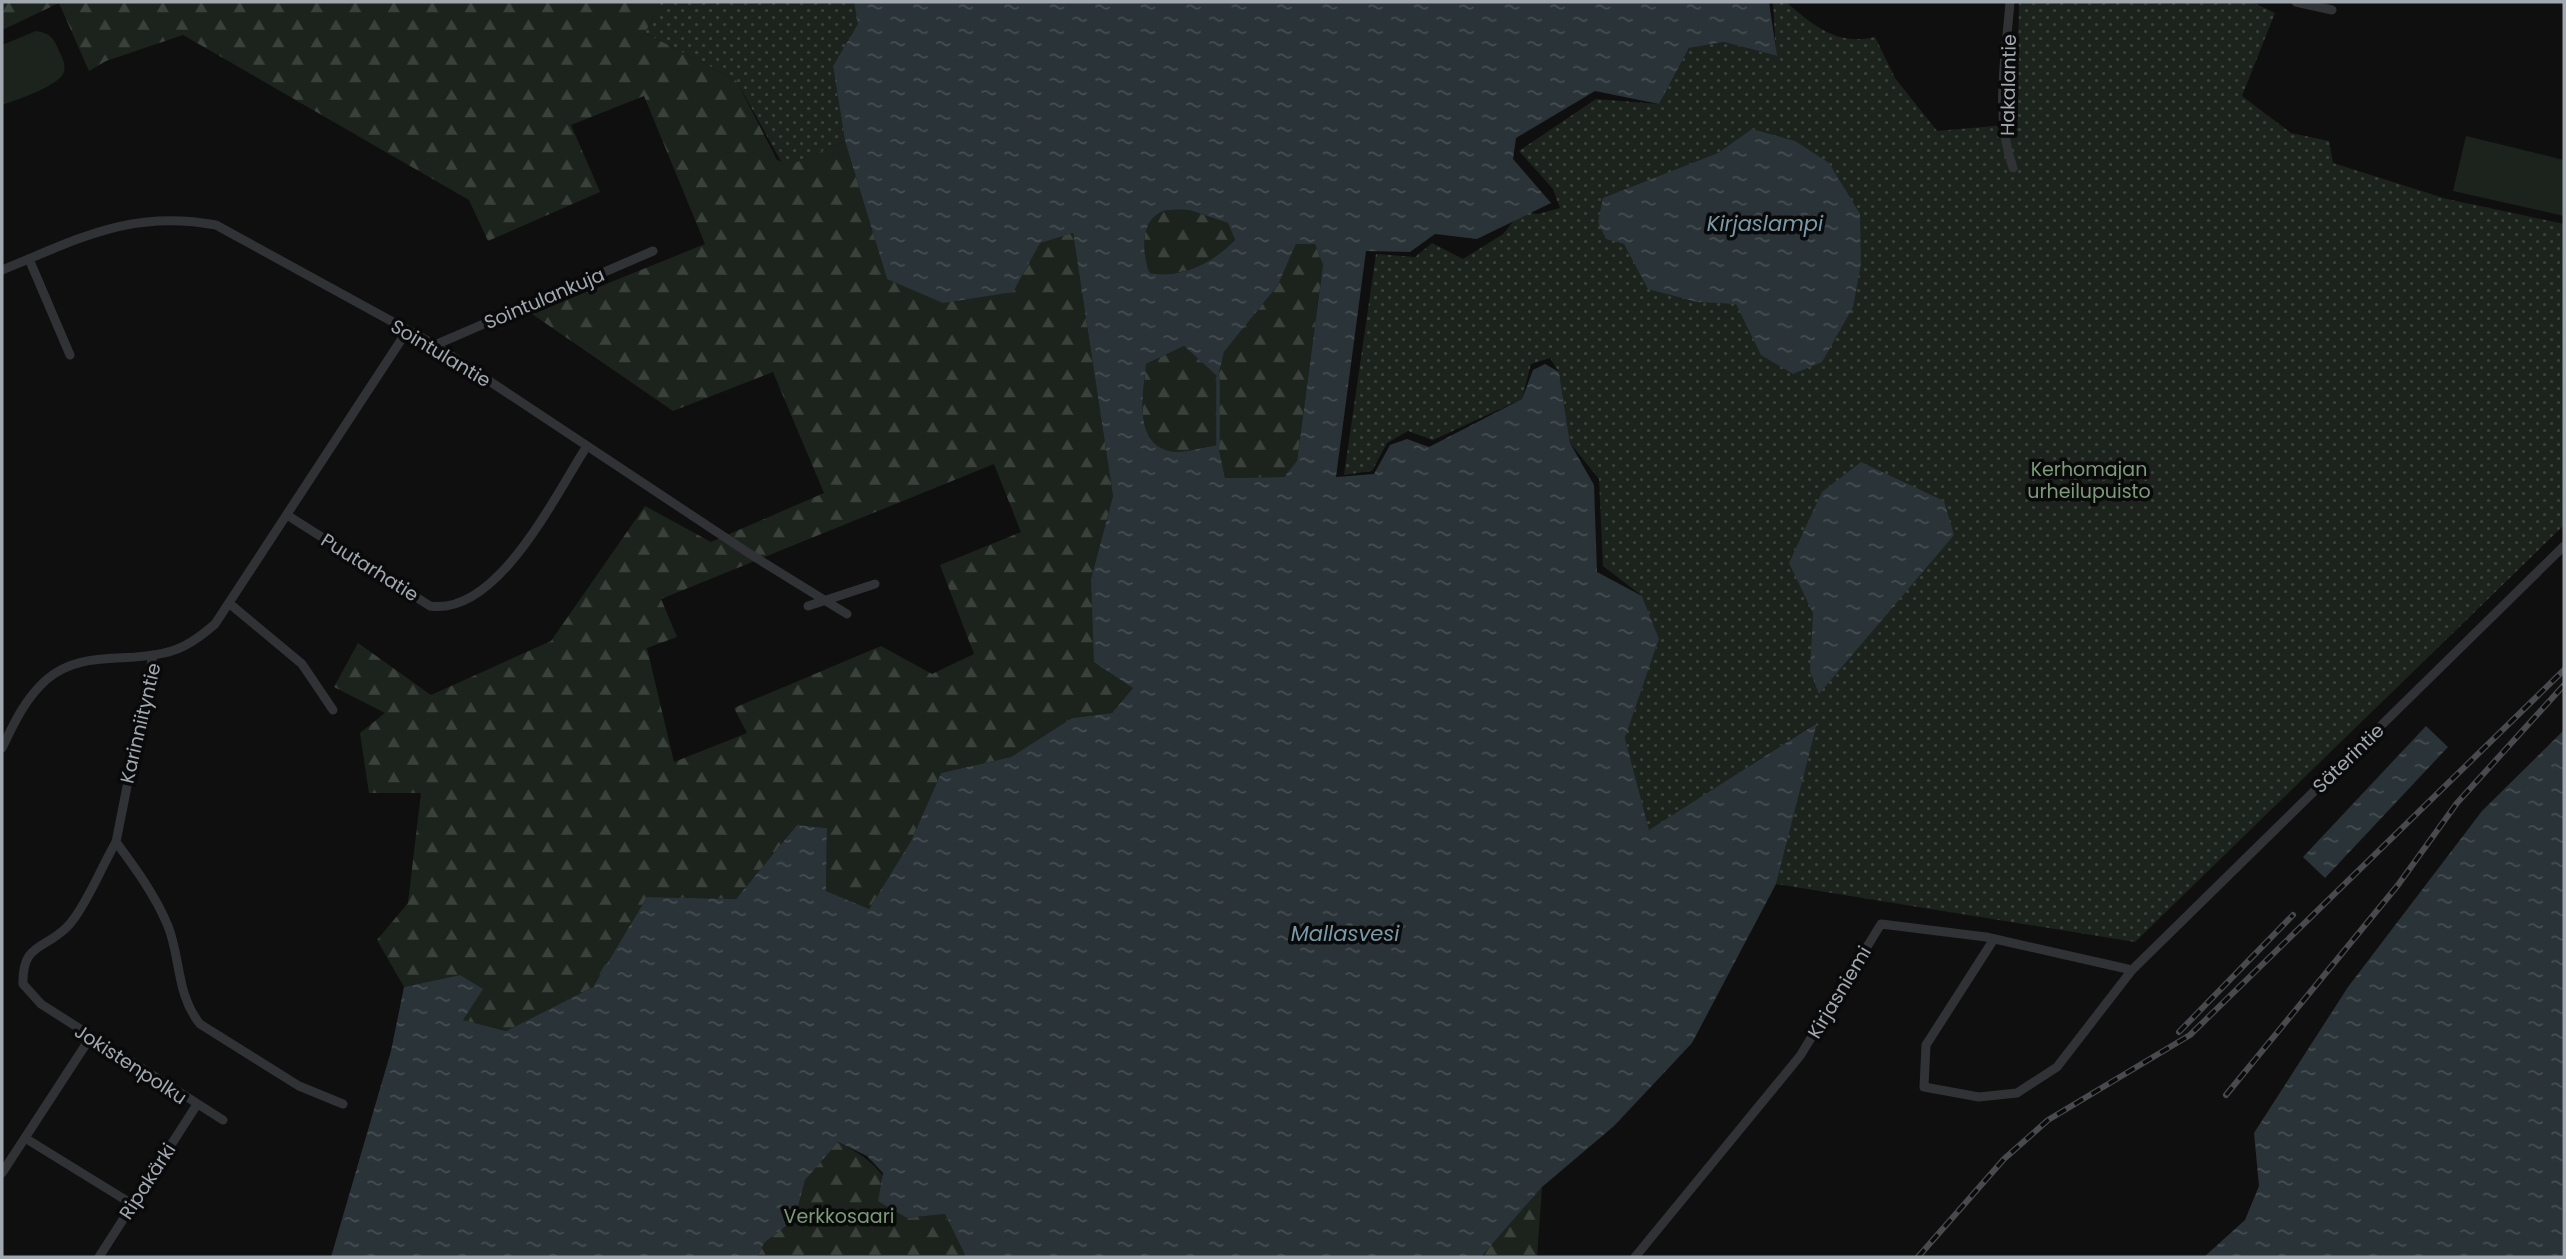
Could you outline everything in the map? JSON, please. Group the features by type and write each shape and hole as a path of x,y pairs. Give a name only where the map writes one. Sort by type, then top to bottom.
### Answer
{"street":[{"name":"Hakalantie","path":"2010,2 2004,80 2004,126 2013,168"},
{"path":"2296,2 2332,10"},
{"name":"Sointulantie","path":"2,270 109,228 144,219 189,220 216,225 435,345 750,554 847,614"},
{"name":"Sointulankuja","path":"435,345 653,251"},
{"path":"29,259 70,355"},
{"name":"Karinniityntie","path":"41,1004 23,984 22,968 38,945 66,928 116,842 153,655 177,649 197,639 215,624 407,331"},
{"name":"Puutarhatie","path":"288,515 430,606 443,608 474,597 507,570 587,446"},
{"name":"Säterintie","path":"1994,939 1926,1045 1924,1087 1979,1097 2017,1093 2057,1067 2132,970 2564,546"},
{"path":"808,606 875,584"},
{"path":"230,604 302,664 333,710"},
{"path":"2,748 23,707 46,680 59,670 78,661 153,655"},
{"path":"116,842 149,887 169,928 188,1009 200,1024 289,1080 343,1104"},
{"name":"Kirjasniemi","path":"1635,1257 1800,1056 1881,924 1994,939 2132,970"},
{"name":"Jokistenpolku","path":"41,1004 196,1106 223,1120"},
{"path":"2,1173 90,1038"},
{"name":"Ripakärki","path":"99,1257 196,1106"},
{"path":"25,1138 132,1204"}],"green space":[{"path":"2,2 661,2 645,33 736,80 777,160 790,165 845,141 887,279 1073,233 1113,496 1091,579 1133,688 1112,713 1072,718 1011,757 941,773 911,841 869,909 826,891 827,828 797,825 736,899 647,897 593,987 506,1031 463,1020 460,975 404,987 377,940 408,903 421,793 369,793 360,733 385,713 334,687 358,643 431,695 551,641 645,506 711,542 824,493 773,372 673,411 532,314 705,244 644,96 571,125 600,192 488,241 469,200 183,35 106,61 89,71 59,3 2,30","holes":["994,464 1021,532 940,565 974,654 932,674 881,646 734,708 747,733 674,762 647,648 677,637 661,599"]},
{"path":"661,2 854,2 859,24 833,66 845,141 790,165 782,163 736,80 645,33"},
{"name":"Kerhomajan urheilupuisto","path":"1773,2 1786,2 1816,26 1838,36 1849,39 1875,37 1895,78 1937,131 2017,124 2019,2 2252,2 2275,13 2242,96 2291,133 2329,141 2333,163 2447,199 2564,224 2564,525 2135,942 1776,884 1816,723 1649,831 1625,738 1659,639 1642,596 1603,566 1599,479 1570,443 1559,372 1550,358 1531,364 1522,399 1433,440 1408,431 1387,443 1372,471 1344,475 1376,254 1415,257 1432,243 1463,259 1503,234 1521,212 1538,214 1560,208 1553,189 1519,151 1596,99 1659,104 1689,48 1724,42 1776,56"},
{"path":"36,31 53,39 63,61 64,72 46,87 2,105 2,45"},
{"path":"2466,136 2564,160 2564,216 2453,191"},
{"path":"1189,210 1228,223 1235,240 1216,256 1196,267 1173,274 1148,273 1144,239 1149,223 1161,212"},
{"path":"1296,244 1315,244 1323,265 1297,461 1284,477 1225,478 1218,445 1174,452 1157,445 1150,437 1143,414 1146,364 1184,346 1218,377 1224,352 1278,285"},
{"name":"Verkkosaari","path":"837,1142 873,1164 907,1218 945,1214 966,1257 757,1257 764,1243 795,1219 805,1180"},
{"path":"1542,1187 1537,1257 1481,1257"}],"water":[{"name":"Mallasvesi","path":"854,2 1769,2 1777,56 1724,42 1689,48 1659,104 1595,91 1516,138 1513,159 1551,203 1477,239 1435,234 1410,252 1366,251 1336,477 1374,474 1390,445 1407,439 1429,447 1522,399 1533,370 1545,364 1559,372 1570,443 1594,485 1597,572 1642,596 1659,639 1625,738 1649,830 1817,723 1776,884 1692,1043 1614,1126 1542,1187 1481,1257 966,1257 945,1214 907,1218 878,1201 883,1173 867,1156 838,1142 805,1180 795,1219 764,1243 757,1257 331,1257 391,1051 404,987 460,975 483,989 463,1020 506,1031 593,987 647,897 736,899 797,825 827,828 826,891 869,909 911,841 941,773 1011,757 1072,718 1112,713 1133,688 1094,662 1091,579 1113,496 1073,233 1040,243 1013,292 943,303 887,279 845,141 833,66 858,24","holes":["1189,210 1228,223 1235,240 1217,256 1196,267 1173,274 1149,273 1144,248 1149,223 1161,212","1296,244 1315,244 1323,265 1297,461 1284,477 1225,478 1218,445 1174,452 1157,445 1150,437 1143,414 1146,364 1184,346 1218,377 1224,352 1278,285"]},
{"name":"Kirjaslampi","path":"1752,129 1795,141 1829,163 1860,214 1861,264 1853,307 1822,362 1793,374 1761,355 1736,304 1697,302 1648,289 1624,244 1606,239 1598,222 1603,198 1718,153"},
{"path":"1861,462 1944,501 1954,535 1819,694 1810,671 1813,613 1789,563 1822,492"},
{"path":"2426,726 2448,747 2325,878 2303,857"},
{"path":"2564,730 2562,1257 2204,1257 2245,1220 2259,1186 2254,1133 2348,987 2482,811"}],"waterway":[{"path":"1218,377 1218,445"}],"railway":[{"path":"1918,1257 2004,1159 2048,1120 2190,1035 2564,670"},
{"path":"2226,1095 2398,885 2457,803 2564,685"},
{"path":"2179,1032 2293,915"}]}
